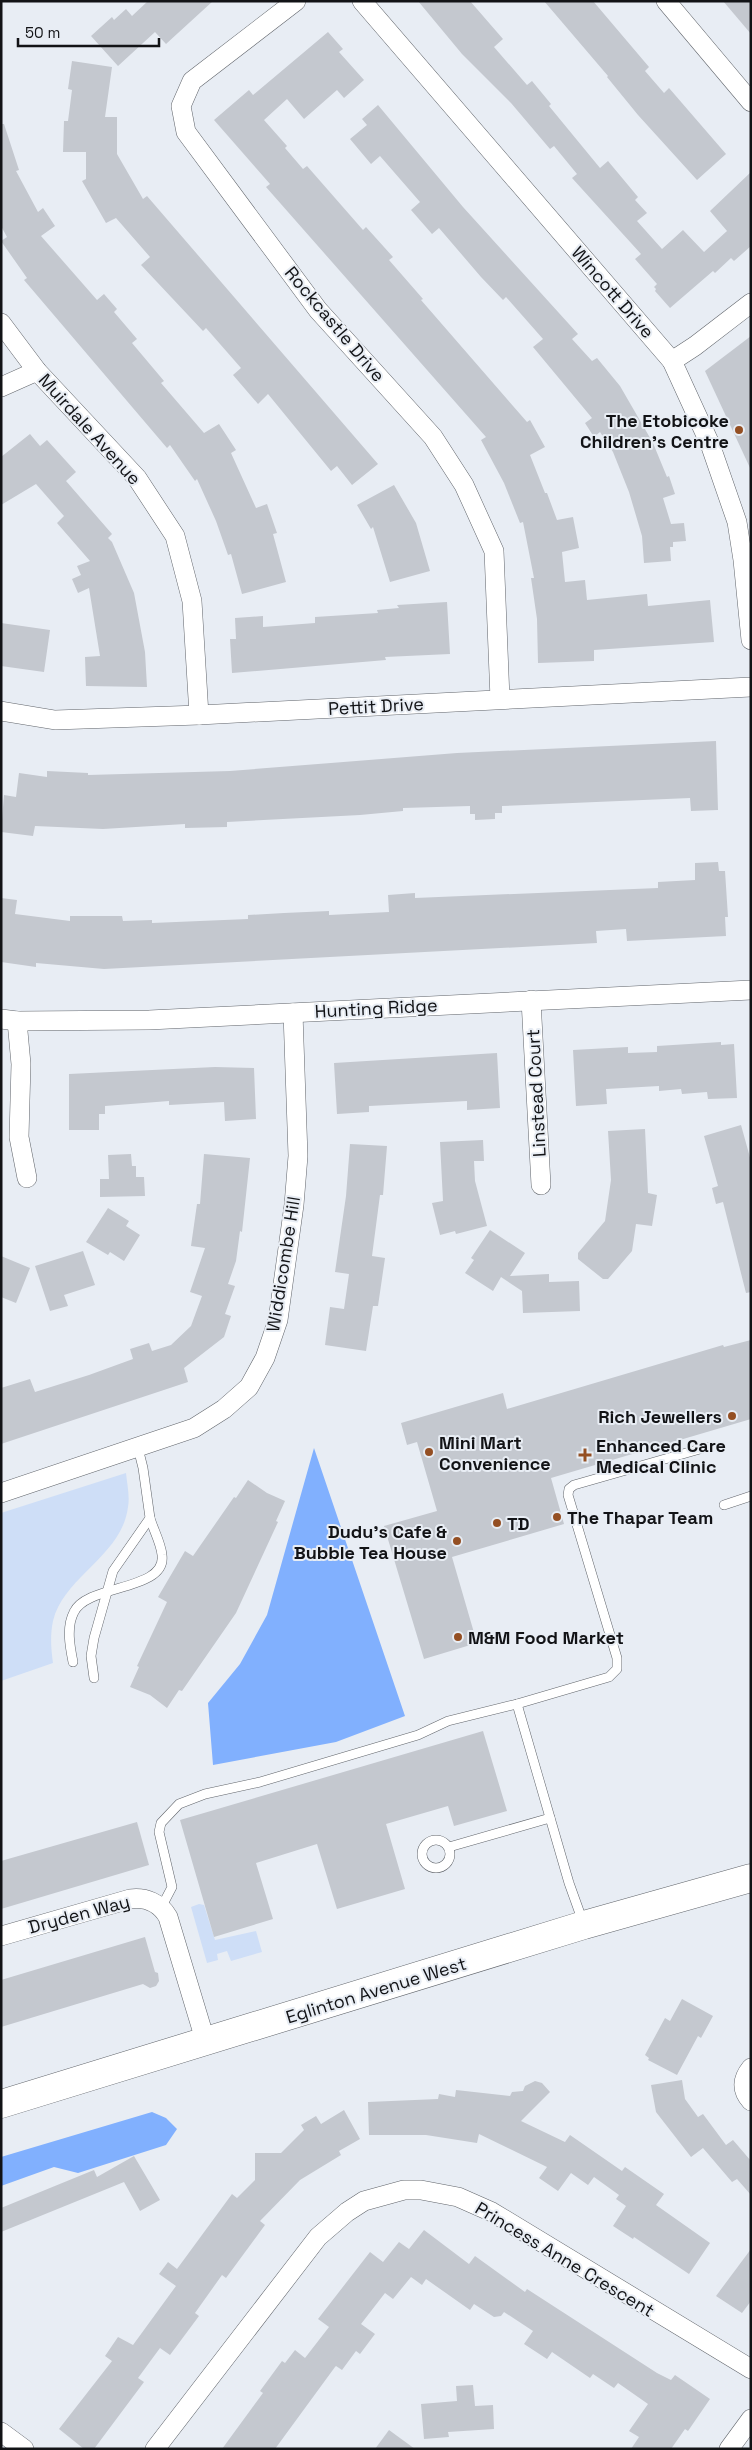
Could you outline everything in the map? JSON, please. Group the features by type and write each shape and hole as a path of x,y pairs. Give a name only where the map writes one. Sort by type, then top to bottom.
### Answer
{"main road":[{"name":"Eglinton Avenue West","path":"1,2104 206,2043 584,1925 751,1878"}],"street":[{"name":"Rockcastle Drive","path":"296,1 192,81 181,106 186,132 318,310 433,437 464,485 494,551 500,699"},
{"name":"Wincott Drive","path":"362,1 672,361 710,444 736,522 743,560 751,640"},
{"path":"666,1 751,102"},
{"path":"672,361 695,346 751,303"},
{"name":"Muirdale Avenue","path":"1,323 37,371 137,478 175,536 192,601 199,715"},
{"path":"1,387 37,371"},
{"name":"Pettit Drive","path":"1,711 55,720 199,715 751,686"},
{"name":"Hunting Ridge","path":"9,1020 149,1020 751,990"},
{"name":"Linstead Court","path":"530,1000 541,1185"},
{"name":"Widdicombe Hill","path":"1,1493 194,1428 224,1410 249,1387 265,1358 278,1320 294,1205 298,1156 293,1013"},
{"path":"9,1020 21,1064 19,1137 27,1178"},
{"name":"Dryden Way","path":"1,1936 130,1899 147,1900 162,1908"},
{"path":"162,1908 172,1926 206,2043"},
{"path":"751,2068 744,2082 747,2096 751,2101"},
{"name":"Princess Anne Crescent","path":"155,2449 318,2237 347,2212 364,2201 404,2190 421,2190 458,2197 492,2212 751,2369"},
{"path":"730,2449 751,2419"},
{"path":"1,2432 24,2449"}],"lane":[{"path":"162,1908 172,1887 159,1832 161,1823 179,1804 205,1794 260,1782 418,1735 448,1721 517,1704 609,1677 617,1669 617,1658 568,1494 569,1489 583,1483 708,1447"},
{"path":"73,1662 70,1645 74,1612 86,1600 144,1580 157,1571 163,1556 150,1518 143,1468 138,1448"},
{"path":"724,1505 751,1496"},
{"path":"94,1678 91,1656 106,1592 113,1571 150,1518"},
{"path":"517,1704 570,1888 584,1925"},
{"path":"449,1847 550,1818"}],"shaded area":[{"path":"314,1448 405,1716 336,1742 213,1765 208,1703 240,1664 267,1615"},
{"path":"126,1473 129,1503 124,1524 105,1553 80,1578 59,1605 51,1632 53,1663 1,1681 1,1513"},
{"path":"199,1904 204,1905 215,1940 256,1931 262,1952 231,1961 227,1951 217,1954 218,1960 207,1963 191,1907"},
{"path":"152,2112 166,2118 177,2129 166,2145 78,2173 54,2167 1,2186 1,2157"}],"building":[{"path":"148,1 213,1 166,44 155,32 118,66 91,36 112,17 114,20 126,9 132,16"},
{"path":"418,1 470,1 503,39 494,47 527,85 532,81 551,104 549,106 600,168 608,161 638,197 635,200 647,213 637,221 662,249 683,230 704,252 727,231 710,211 751,172 751,246 734,261 731,258 715,273 713,271 670,308 655,291 654,287 657,284 635,259 641,254 572,178 577,174 554,146 550,149 511,103 462,54"},
{"path":"544,1 593,1 649,67 645,71 664,93 669,88 726,154 697,180 638,115 608,76"},
{"path":"723,1 751,1 751,34"},
{"path":"328,32 343,49 339,52 364,80 344,98 337,90 304,119 287,99 264,120 287,146 285,148 303,169 307,166 363,230 366,227 393,257 389,260 423,299 421,300 527,422 530,420 545,447 530,455 545,493 547,493 557,520 573,517 579,548 562,552 565,582 585,580 587,600 647,594 648,606 710,600 714,642 594,650 594,661 538,663 537,619 531,578 534,578 523,522 520,523 504,483 481,440 486,437 266,187 270,184 214,120 249,90 253,95"},
{"path":"72,61 112,67 105,117 117,117 117,154 143,199 147,196 378,464 352,485 337,466 331,471 268,394 258,404 233,375 241,368 206,328 203,331 141,265 150,257 116,218 106,223 82,181 86,179 86,152 63,152 64,121 68,121 72,90 68,89"},
{"path":"378,105 463,207 578,334 572,339 592,361 597,358 620,386 653,443 667,477 669,476 675,494 663,498 671,524 684,523 686,541 673,542 673,547 670,547 671,561 644,563 642,536 629,492 613,452 600,432 594,437 585,423 592,418 533,347 543,339 506,297 503,300 481,277 439,228 432,234 411,210 420,202 380,156 371,164 350,139 367,125 362,119"},
{"path":"1,124 4,124 19,170 16,171 38,212 43,208 55,226 41,236 97,300 104,294 117,309 114,312 137,339 132,343 164,381 161,383 204,433 219,424 236,450 231,453 256,508 267,504 277,533 273,534 286,582 242,594 231,554 228,555 216,521 197,479 195,481 170,445 167,448 24,280 27,278 1,241 7,237 1,226"},
{"name":"The Etobicoke Children's Centre","path":"751,336 751,470 705,371"},
{"path":"30,434 40,446 47,440 76,472 66,481 112,534 108,538 112,542 134,593 145,652 147,687 86,686 85,657 100,656 89,588 78,593 72,579 81,575 77,566 90,561 57,523 64,516 36,484 1,505 1,457"},
{"path":"394,485 416,523 430,571 390,582 373,527 371,529 357,505"},
{"path":"447,602 450,654 385,657 386,660 232,673 230,639 236,639 235,618 263,616 263,627 315,623 315,617 378,613 377,610 399,608 397,605"},
{"path":"1,623 50,630 44,672 1,666"},
{"path":"716,741 718,810 691,811 690,798 502,806 502,813 495,813 495,819 475,820 475,814 470,814 470,806 403,808 403,811 360,815 227,822 227,827 185,828 185,824 103,829 35,826 33,836 1,832 4,795 16,797 19,773 47,777 47,771 88,773 88,775 230,771 457,753"},
{"path":"718,862 719,871 725,871 728,917 725,917 726,936 627,941 626,929 596,931 597,943 104,969 36,963 36,967 1,962 1,898 17,900 15,914 70,921 70,916 122,916 123,921 152,920 152,923 248,919 248,915 284,913 329,911 329,915 389,912 388,895 415,893 415,898 658,888 658,882 695,880 695,863"},
{"path":"721,1042 721,1045 734,1044 737,1098 708,1099 707,1092 682,1094 681,1089 659,1091 659,1086 606,1089 607,1104 576,1106 573,1050 628,1047 628,1053 657,1052 657,1046"},
{"path":"497,1053 500,1108 467,1110 467,1101 369,1106 369,1112 337,1114 334,1063"},
{"path":"215,1067 254,1068 256,1119 225,1121 224,1102 169,1105 169,1101 105,1106 105,1114 99,1114 99,1130 69,1130 69,1074"},
{"path":"741,1125 751,1161 751,1292 746,1293 723,1202 716,1204 712,1188 718,1186 704,1136"},
{"path":"645,1129 648,1193 657,1195 652,1226 636,1224 632,1251 608,1279 603,1279 578,1259 578,1253 605,1221 611,1180 608,1131"},
{"path":"483,1140 484,1161 474,1161 475,1181 487,1226 456,1234 455,1231 440,1235 432,1203 443,1201 440,1142"},
{"path":"350,1144 387,1146 383,1195 380,1195 372,1256 385,1258 378,1306 373,1306 366,1351 325,1345 330,1307 344,1309 349,1274 335,1272 346,1196"},
{"path":"131,1154 132,1166 136,1166 136,1177 144,1177 145,1196 100,1197 100,1179 109,1179 108,1155"},
{"path":"204,1154 250,1158 242,1232 240,1231 236,1261 228,1284 235,1286 225,1314 231,1316 224,1337 184,1368 188,1382 1,1444 1,1388 30,1379 35,1392 89,1375 133,1359 130,1349 149,1343 152,1351 171,1345 191,1326 202,1296 190,1292 205,1248 191,1246 197,1204 200,1204"},
{"path":"108,1208 129,1221 126,1226 140,1235 124,1261 110,1252 108,1255 86,1242"},
{"path":"490,1230 525,1253 510,1276 549,1274 549,1282 579,1281 580,1311 523,1313 522,1291 501,1277 493,1291 465,1273 474,1260 471,1258"},
{"path":"83,1251 95,1285 64,1295 68,1306 50,1311 35,1266"},
{"path":"1,1256 30,1268 16,1303 1,1297"},
{"path":"751,1340 751,1419 551,1478 564,1524 452,1557 477,1643 424,1659 384,1526 437,1511 417,1442 407,1445 401,1423 503,1393 507,1409 723,1345 724,1347"},
{"path":"248,1480 267,1493 285,1501 276,1521 278,1522 236,1613 182,1691 179,1690 167,1708 150,1695 130,1687 139,1667 137,1666 167,1602 158,1597 185,1551 193,1556"},
{"path":"483,1731 507,1811 454,1826 448,1806 386,1824 405,1889 337,1909 317,1844 256,1863 273,1919 214,1937 180,1820"},
{"path":"137,1822 149,1865 1,1909 1,1861"},
{"path":"145,1937 155,1972 158,1973 159,1981 156,1986 150,1988 143,1984 1,2027 1,1980"},
{"path":"682,1999 713,2016 701,2038 698,2036 677,2075 648,2060 649,2058 645,2055 665,2018 670,2021"},
{"path":"682,2080 685,2099 698,2117 703,2114 726,2145 733,2140 751,2161 751,2195 737,2179 732,2182 703,2148 691,2157 656,2112 651,2085"},
{"path":"535,2081 542,2083 550,2092 521,2121 565,2142 570,2135 622,2171 625,2167 664,2194 656,2205 710,2243 689,2274 634,2237 633,2239 613,2226 626,2206 616,2199 619,2195 594,2177 588,2185 571,2173 558,2191 539,2178 547,2167 479,2134 477,2143 426,2135 369,2135 368,2102 438,2099 439,2094 455,2097 456,2090 510,2096 512,2092 523,2091 525,2086"},
{"path":"344,2110 360,2139 339,2151 341,2155 300,2180 260,2221 265,2225 226,2278 222,2275 195,2313 199,2316 170,2355 160,2348 138,2378 144,2382 94,2449 84,2449 59,2429 112,2361 105,2356 118,2337 133,2345 176,2286 159,2274 168,2262 177,2269 232,2194 237,2198 255,2180 255,2153 281,2153 304,2130 301,2125 316,2116 321,2124"},
{"path":"134,2156 160,2200 140,2211 124,2182 1,2232 1,2208 94,2170 97,2177"},
{"path":"424,2230 469,2264 475,2256 525,2292 527,2289 657,2373 671,2380 675,2375 710,2399 688,2431 685,2429 671,2449 631,2449 639,2437 629,2431 648,2404 618,2383 614,2388 593,2374 590,2378 552,2352 547,2359 524,2344 533,2331 504,2312 501,2316 494,2317 474,2304 470,2310 426,2279 422,2285 411,2277 393,2299 385,2293 361,2324 375,2334 360,2354 356,2351 342,2370 335,2367 275,2449 222,2449 263,2393 260,2391 282,2361 285,2363 295,2350 305,2358 329,2327 318,2319 370,2252 383,2262 399,2242 409,2249"},
{"path":"751,2249 751,2301 742,2313 716,2296"},
{"path":"473,2385 475,2406 493,2405 494,2429 448,2432 449,2437 424,2439 421,2404 457,2401 456,2386"},
{"path":"389,2430 415,2449 375,2449"}],"place":[{"name":"The Etobicoke Children's Centre","path":"739,430"},
{"name":"Rich Jewellers","path":"732,1416"},
{"name":"Mini Mart Convenience","path":"429,1452"},
{"name":"Enhanced Care Medical Clinic","path":"585,1455"},
{"name":"The Thapar Team","path":"557,1517"},
{"name":"TD","path":"497,1523"},
{"name":"Dudu’s Cafe & Bubble Tea House","path":"457,1541"},
{"name":"M&M Food Market","path":"458,1637"}]}
